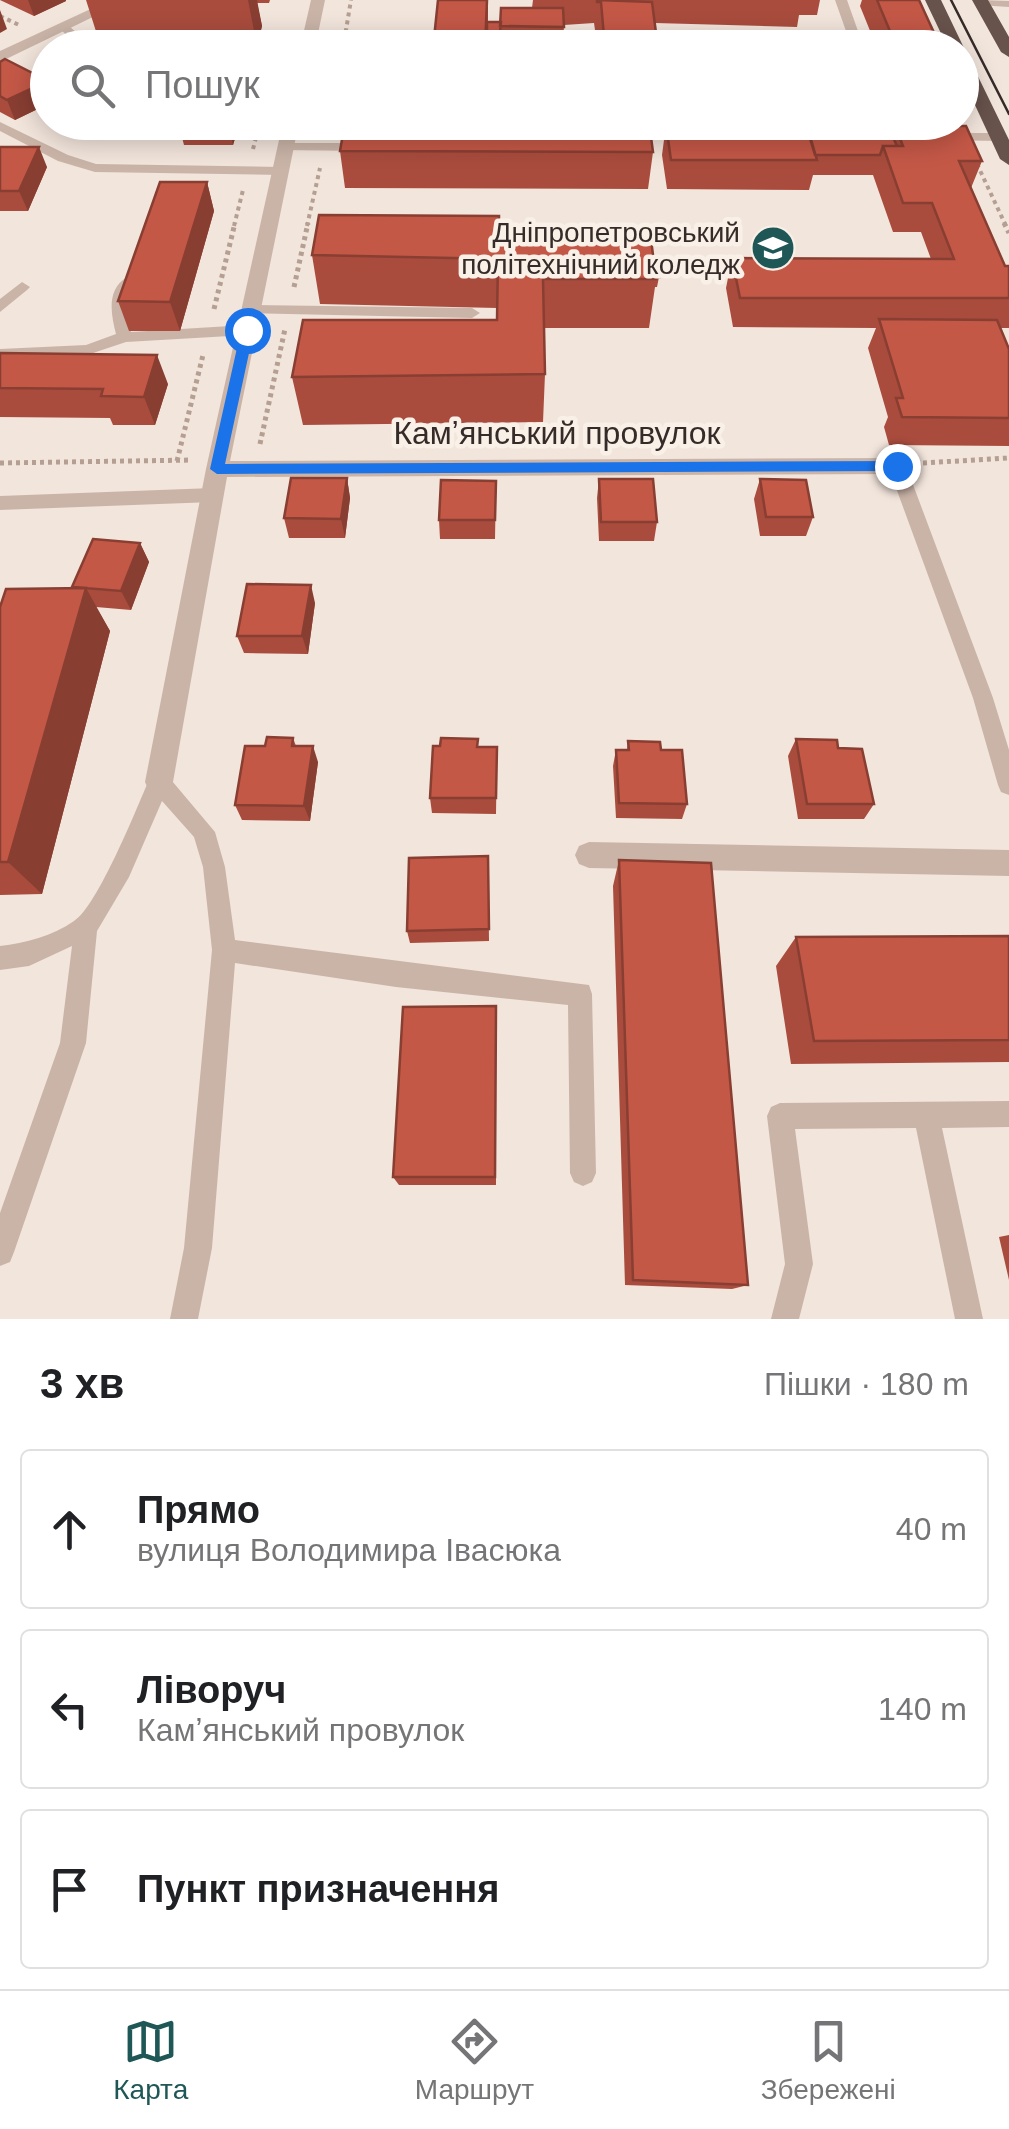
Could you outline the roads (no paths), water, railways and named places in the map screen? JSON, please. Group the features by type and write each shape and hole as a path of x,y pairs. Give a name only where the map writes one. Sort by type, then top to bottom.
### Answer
{"highway":[{"path":"933,0 947,30"},
{"path":"981,2 1009,52"},
{"path":"979,97 1009,160"}],"street":[{"path":"58,30 121,0"},
{"path":"311,30 318,0"},
{"path":"0,57 30,43"},
{"path":"159,782 217,469 287,140"},
{"name":"Камʼянський провулок","path":"217,469 897,466"},
{"path":"589,855 1009,863"}],"lane":[{"path":"841,0 852,30"},
{"path":"981,2 1009,4"},
{"path":"64,27 67,30"},
{"path":"0,126 30,139"},
{"path":"979,137 998,138"},
{"path":"31,140 94,168 281,171"},
{"path":"286,147 382,148"},
{"path":"124,337 117,307 131,271"},
{"path":"0,307 22,287"},
{"path":"0,354 87,350 124,337 208,332 249,320 472,313"},
{"path":"897,466 984,698 1009,785"},
{"path":"0,503 213,495"},
{"path":"0,1252 73,1043 86,928 121,869 159,782 204,832 214,867 224,950 198,1248 184,1319"},
{"path":"0,958 29,954 86,928"},
{"path":"224,950 396,975 580,994 583,1172"},
{"path":"926,1114 969,1319"},
{"path":"785,1319 799,1264 780,1116 1009,1114"}],"tram line":[{"path":"951,0 966,30"},
{"path":"979,55 1009,114"}],"place":[{"name":"Дніпропетровський політехнічний коледж","path":"773,248"}]}
